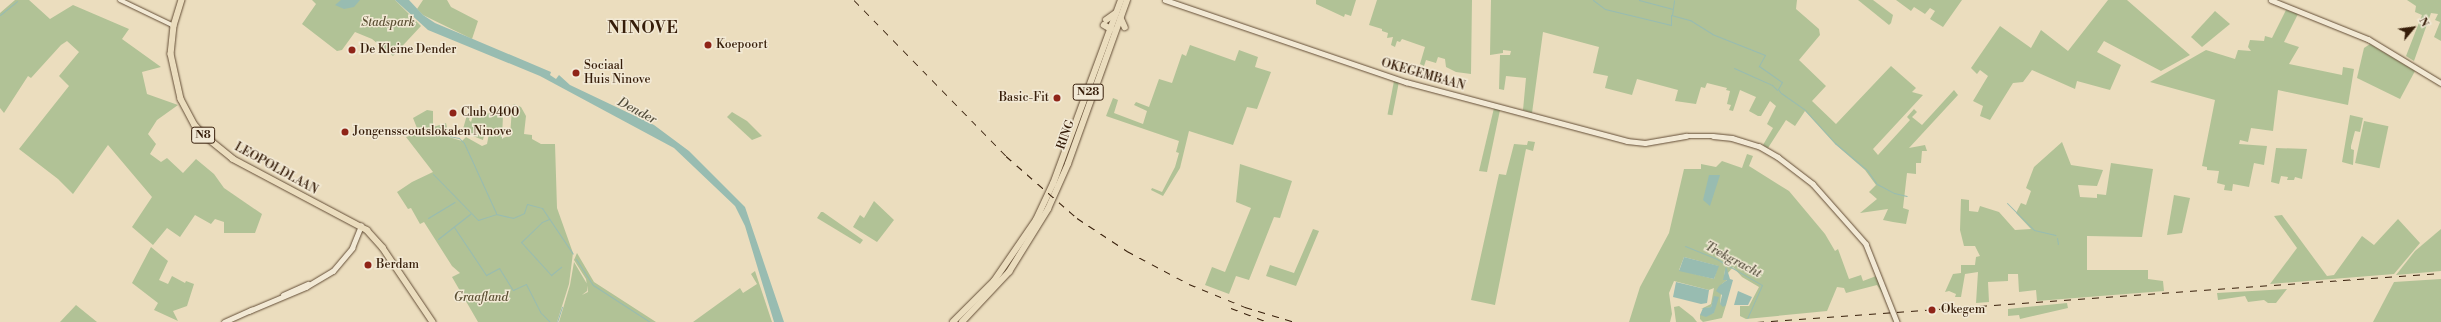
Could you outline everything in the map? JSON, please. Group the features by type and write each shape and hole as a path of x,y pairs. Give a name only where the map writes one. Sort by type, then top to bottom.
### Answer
{"main road":[{"name":"N8","path":"174,26 182,0"},
{"name":"RING","path":"1046,207 1121,0"},
{"name":"RING","path":"1046,207 1068,164 1128,0"},
{"name":"OKEGEMBAAN","path":"1165,0 1406,82 1627,141 1645,143 1681,137 1732,138 1758,146 1778,157 1813,184 1866,244 1881,276 1897,322"},
{"path":"2271,0 2368,39 2441,83"},
{"path":"1111,29 1105,22 1116,13"},
{"path":"1121,18 1126,27"},
{"name":"LEOPOLDLAAN","path":"174,26 171,54 174,76 186,112 205,136 233,159 361,226"},
{"name":"N28","path":"953,322 1004,268 1046,207"},
{"name":"N28","path":"962,322 1009,272 1046,207"},
{"name":"N8","path":"361,226 383,248 433,322"},
{"path":"224,322 317,281 335,270 352,248 361,226"}],"street":[{"path":"120,0 174,26"}],"green space":[{"path":"15,0 29,0 50,19 73,5 129,29 122,39 161,67 142,72 147,94 178,105 157,120 148,134 156,144 150,154 161,162 167,158 183,173 196,159 214,174 224,188 262,214 255,233 224,233 224,222 215,219 211,224 195,215 180,237 167,228 153,245 132,227 152,197 108,145 73,194 58,179 19,149 69,86 59,76 79,52 67,41 61,45 31,78 28,76 4,113 0,108 0,13"},
{"name":"Stadspark","path":"312,0 395,0 421,26 393,56 372,39 355,32 342,50 337,51 302,24 316,4"},
{"path":"423,0 447,0 451,7 478,21 472,39 423,15 417,9"},
{"path":"1316,0 1356,0 1351,16 1345,14 1344,17 1316,4"},
{"path":"1377,0 1472,0 1471,74 1456,72 1446,67 1445,59 1438,57 1436,63 1426,60 1424,66 1420,64 1425,47 1402,39 1400,42 1397,41 1395,47 1391,45 1393,37 1387,38 1388,33 1382,31 1382,29 1369,25"},
{"path":"1491,0 1797,0 1796,9 1819,29 1820,35 1799,60 1826,86 1812,101 1836,124 1891,66 1916,88 1912,92 1923,95 1873,149 1878,155 1910,120 1907,117 1914,109 1917,112 1912,117 1922,125 1954,90 1958,95 1909,148 1925,145 1927,151 1922,151 1921,163 1916,163 1916,174 1907,173 1903,208 1909,210 1906,224 1883,220 1888,209 1860,213 1877,199 1869,192 1876,185 1865,170 1835,144 1805,111 1795,126 1786,120 1768,148 1763,145 1773,128 1767,124 1776,106 1770,101 1761,116 1758,116 1749,111 1756,97 1740,90 1733,111 1729,110 1731,105 1727,104 1730,91 1726,90 1727,88 1707,83 1705,88 1701,87 1696,104 1675,101 1678,90 1637,79 1632,95 1605,88 1608,76 1593,73 1599,47 1543,32 1532,113 1523,110 1526,78 1506,76 1504,90 1499,89 1500,55 1510,55 1511,51 1503,50 1503,53 1490,55"},
{"path":"1858,0 1873,0 1893,15 1891,23 1889,25"},
{"path":"1896,0 1962,0 1943,27 1930,19 1935,11 1930,8 1925,14 1914,7 1911,11"},
{"path":"2108,0 2127,0 2190,55 2161,71 2104,41 2097,52 2121,65 2110,90 2077,81 2075,89 2032,70 2023,82 2013,83 1990,120 1980,116 1983,106 1973,101 1988,76 1980,70 1977,74 1971,68 2000,26 2031,48 2041,30 2068,51"},
{"path":"2407,0 2441,0 2441,41 2434,37 2440,22 2435,20 2438,14 2431,13 2414,61 2406,56 2422,15 2415,12 2416,6"},
{"path":"2286,10 2298,14 2284,42 2299,47 2289,64 2342,75 2343,67 2354,69 2348,105 2278,90 2273,131 2251,128 2248,142 2240,140 2239,144 2267,146 2264,165 2254,163 2249,187 2233,184 2232,191 2224,190 2225,185 2217,183 2219,171 2207,170 2207,167 2202,166 2215,100 2150,82 2206,50 2235,59 2238,50 2251,51 2248,47 2250,40 2264,41 2265,36 2272,38"},
{"path":"2215,11 2230,24 2202,47 2191,37"},
{"path":"2370,44 2415,71 2400,99 2357,78 2364,48"},
{"path":"1190,45 1235,61 1239,50 1258,57 1255,67 1271,72 1257,109 1247,107 1233,145 1189,131 1180,168 1163,196 1151,190 1152,188 1162,192 1175,167 1179,153 1176,152 1179,141 1106,116 1113,98 1118,100 1114,113 1143,124 1147,111 1134,105 1136,102 1149,107 1159,79 1172,83 1182,54 1186,56"},
{"path":"1394,81 1399,82 1392,115 1388,114"},
{"name":"Graafland","path":"514,104 521,107 526,116 524,134 532,135 532,139 541,144 555,144 557,208 573,253 569,284 557,322 478,322 452,277 460,273 452,266 424,222 420,224 411,208 408,209 397,192 412,182 433,172 406,137 419,133 413,118 427,110 433,111 433,127 446,123 449,137 462,141 466,137 482,146 487,144 490,129 486,127 483,140 473,136 463,129 467,115 470,116 469,120 471,122 474,112 503,115 502,138 510,136 512,108"},
{"path":"1494,108 1500,110 1487,172 1479,171"},
{"path":"732,112 747,121 762,136 752,140 727,117"},
{"path":"2350,115 2363,118 2360,132 2355,131 2351,146 2351,149 2354,150 2353,165 2342,162"},
{"path":"2364,121 2388,126 2380,168 2355,163"},
{"path":"1528,141 1535,142 1533,151 1526,149 1495,305 1471,300 1499,174 1506,175 1514,144 1527,145"},
{"path":"2062,142 2071,165 2103,170 2097,186 2078,185 2080,197 2097,198 2097,194 2106,195 2111,163 2153,169 2142,237 2087,236 2087,270 2148,270 2148,279 2163,281 2164,291 2037,301 2036,290 2019,292 2018,274 2008,274 2008,281 1988,282 1989,302 1976,303 1978,272 1965,274 1961,297 1955,297 1956,294 1949,291 1945,292 1953,274 1961,273 1961,265 1975,265 1976,257 1980,256 1975,246 1964,246 1960,230 1961,199 1969,200 1969,211 1978,212 1980,206 1999,212 2015,230 2031,229 2016,213 2021,203 2026,205 2031,191 2026,188 2034,167"},
{"path":"2276,148 2307,149 2302,179 2295,177 2294,180 2287,180 2288,177 2281,176 2279,184 2271,182"},
{"path":"1747,154 1753,156 1749,166 1789,191 1825,234 1835,251 1838,249 1849,279 1861,275 1863,281 1879,275 1889,303 1877,285 1846,293 1844,288 1837,287 1827,311 1746,319 1740,316 1740,306 1749,306 1759,287 1742,277 1733,267 1728,273 1725,270 1724,277 1728,279 1722,284 1720,304 1726,305 1722,318 1703,322 1700,319 1700,315 1714,313 1715,296 1711,307 1701,309 1711,304 1714,288 1709,290 1674,281 1669,293 1672,314 1670,322 1629,322 1640,287 1669,233 1684,169 1701,169 1701,164 1716,167 1722,161 1742,168","holes":["1684,257 1718,266 1714,279 1679,270"]},
{"path":"1240,164 1292,181 1280,218 1274,217 1249,280 1236,276 1229,294 1205,285 1212,267 1225,272 1251,208 1236,202"},
{"path":"2174,195 2190,198 2182,233 2167,235"},
{"path":"874,201 894,220 877,242 853,227 860,215 864,218"},
{"path":"821,212 863,240 860,244 817,218"},
{"path":"2282,215 2327,276 2334,275 2362,236 2374,245 2398,219 2420,243 2394,274 2270,284 2297,248 2274,216"},
{"path":"1313,229 1319,231 1296,286 1266,276 1270,265 1294,273"},
{"path":"2441,229 2441,271 2396,275 2415,251"},
{"path":"151,247 168,261 159,280 168,284 172,276 185,283 186,281 194,284 187,306 173,311 178,321 154,310 158,303 132,283"},
{"path":"577,253 594,282 656,322 559,322 570,285 574,262 587,283 574,260"},
{"path":"755,271 772,322 693,322 740,288 743,293 757,284 751,274"},
{"path":"2441,279 2441,322 2373,322 2394,282"},
{"path":"2287,289 2276,303 2268,303 2264,300 2248,302 2245,296 2218,300 2217,293"},
{"path":"2067,303 2068,308 2020,319 2019,315 2008,316 2008,309"},
{"path":"76,305 97,322 60,322"},
{"path":"1679,306 1697,322 1676,322 1674,307"}],"water":[{"path":"341,0 360,0 354,7 344,9 335,5"},
{"path":"395,0 409,0 423,15 435,23 551,72 550,75 556,79 559,75 570,85 654,125 689,151 745,207 784,322 774,322 745,226 735,206 674,148 540,76 428,30"},
{"path":"1709,175 1720,175 1710,206 1703,200"},
{"path":"1684,257 1719,266 1714,279 1679,271"},
{"path":"1726,266 1730,279 1733,280 1726,305 1723,307 1720,304 1722,295 1716,291 1719,286 1727,280 1723,280"},
{"path":"1676,282 1709,290 1707,303 1701,304 1673,297"},
{"path":"1738,291 1752,297 1748,305 1734,305"},
{"path":"1714,296 1719,297 1714,313 1706,317 1700,315 1703,308 1711,307"}],"waterway":[{"path":"1593,0 1605,9 1671,25 1671,15 1690,20 1712,34 1765,55 1759,66 1782,82 1778,89 1780,92"},
{"path":"1639,0 1672,9"},
{"path":"1672,15 1674,0"},
{"path":"0,15 17,1"},
{"path":"1734,68 1772,85 1777,90"},
{"path":"1781,93 1805,110 1835,143 1867,170 1876,183"},
{"path":"449,136 459,138 464,143 496,213"},
{"path":"433,174 478,220 496,214 513,218 524,213 527,204 542,208 573,254"},
{"path":"1877,184 1894,193 1907,196"},
{"path":"428,218 455,202"},
{"path":"2007,203 2034,230 2055,235"},
{"path":"438,239 470,214"},
{"path":"549,219 542,222 521,242 551,275 561,267"},
{"path":"454,227 486,275 499,268 513,290 526,284 540,312 550,322"},
{"path":"2057,238 2058,244"},
{"name":"Trekgracht","path":"1685,246 1715,258 1762,285 1747,318"},
{"path":"576,259 593,285 650,322"},
{"path":"557,322 562,307"}],"railway":[{"path":"854,0 1006,156 1077,218 1127,251 1189,284 1245,307 1295,322"},
{"path":"1757,322 2441,273"},
{"path":"1231,308 1268,322"}],"place":[{"name":"Koepoort","path":"708,45"},
{"name":"De Kleine Dender","path":"352,50"},
{"name":"Sociaal Huis Ninove","path":"576,73"},
{"name":"Basic-Fit","path":"1057,98"},
{"name":"Club 9400","path":"453,113"},
{"name":"Jongensscoutslokalen Ninove","path":"345,132"},
{"name":"Berdam","path":"368,265"},
{"name":"Okegem","path":"1932,310"}],"district":[{"name":"NINOVE","path":"643,28"}],"water label":[{"name":"Dender","path":"637,111"}]}
